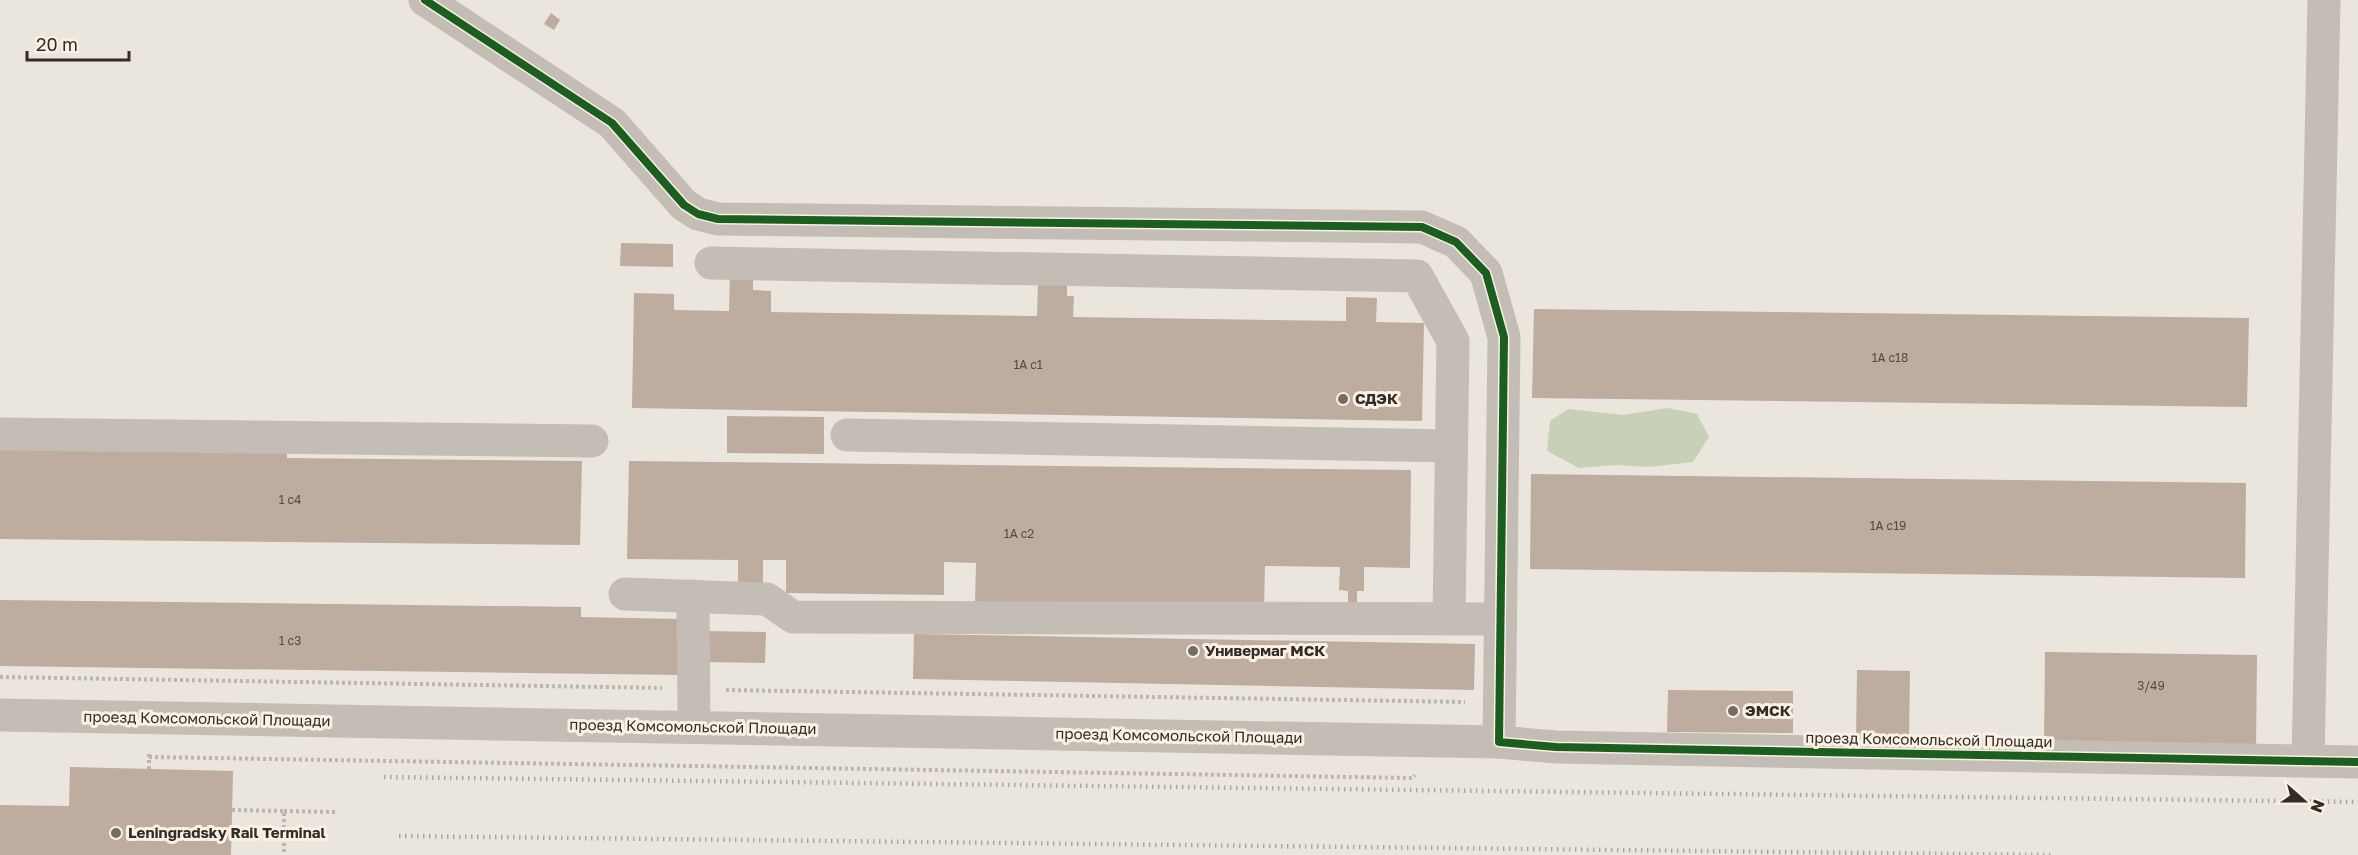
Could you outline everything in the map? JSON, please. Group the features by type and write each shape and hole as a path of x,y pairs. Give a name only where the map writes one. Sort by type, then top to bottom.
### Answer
{"street":[{"path":"425,0 612,123 684,205 698,214 718,219 1422,227 1456,242 1486,273 1504,337 1499,742"},
{"path":"2308,761 2324,0"},
{"path":"711,263 1417,276 1453,341 1449,618"},
{"path":"0,434 592,441"},
{"path":"847,435 1451,446"},
{"path":"625,594 767,599 793,617 1500,619"},
{"path":"693,596 694,727"},
{"name":"проезд Комсомольской Площади","path":"0,715 1499,742 1556,747 2358,762"}],"path":[{"path":"0,677 1499,702"},
{"path":"149,769 149,757 1413,778 1442,741"},
{"path":"232,810 336,812"},
{"path":"284,811 284,855"}],"green space":[{"path":"1668,408 1697,414 1709,437 1693,462 1648,467 1617,465 1579,468 1547,451 1550,421 1568,409 1623,415"}],"building":[{"path":"551,13 560,20 554,30 544,24"},
{"path":"621,243 673,244 673,267 620,266"},
{"path":"730,271 753,271 753,290 771,291 771,312 1037,316 1038,281 1067,281 1067,296 1074,296 1073,317 1346,321 1346,297 1377,298 1376,322 1424,323 1422,421 632,408 634,293 674,294 674,310 729,311"},
{"path":"1534,309 2249,318 2247,407 1532,398"},
{"path":"727,416 824,417 824,454 727,453"},
{"path":"0,447 287,450 287,458 582,461 580,545 0,539"},
{"path":"629,461 1411,470 1410,568 1364,567 1364,591 1357,591 1357,604 1348,604 1348,591 1339,590 1340,567 1265,566 1264,608 975,604 976,563 944,562 944,595 786,593 786,560 763,560 763,584 738,584 738,560 627,559"},
{"path":"1531,474 2246,483 2245,578 1530,569"},
{"path":"0,600 581,607 581,617 681,619 681,675 0,666"},
{"path":"702,631 766,632 765,663 702,662"},
{"path":"914,634 1475,644 1474,690 913,679"},
{"path":"2045,652 2257,655 2256,747 2044,743"},
{"path":"1857,670 1910,671 1909,739 1856,738"},
{"path":"1668,690 1793,691 1793,733 1667,732"},
{"name":"Leningradsky Rail Terminal","path":"70,767 233,771 231,855 0,855 0,805 69,806"}],"railway":[{"path":"384,777 2358,802"},
{"path":"399,836 2051,855"}],"cycle path":[{"path":"425,0 612,123 684,205 698,214 718,219 1422,227 1456,242 1486,273 1504,337 1499,742 1556,747 2358,762"}],"place":[{"name":"СДЭК","path":"1343,399"},
{"name":"Универмаг МСК","path":"1193,651"},
{"name":"ЭМСК","path":"1733,711"},
{"name":"Leningradsky Rail Terminal","path":"116,833"}]}
